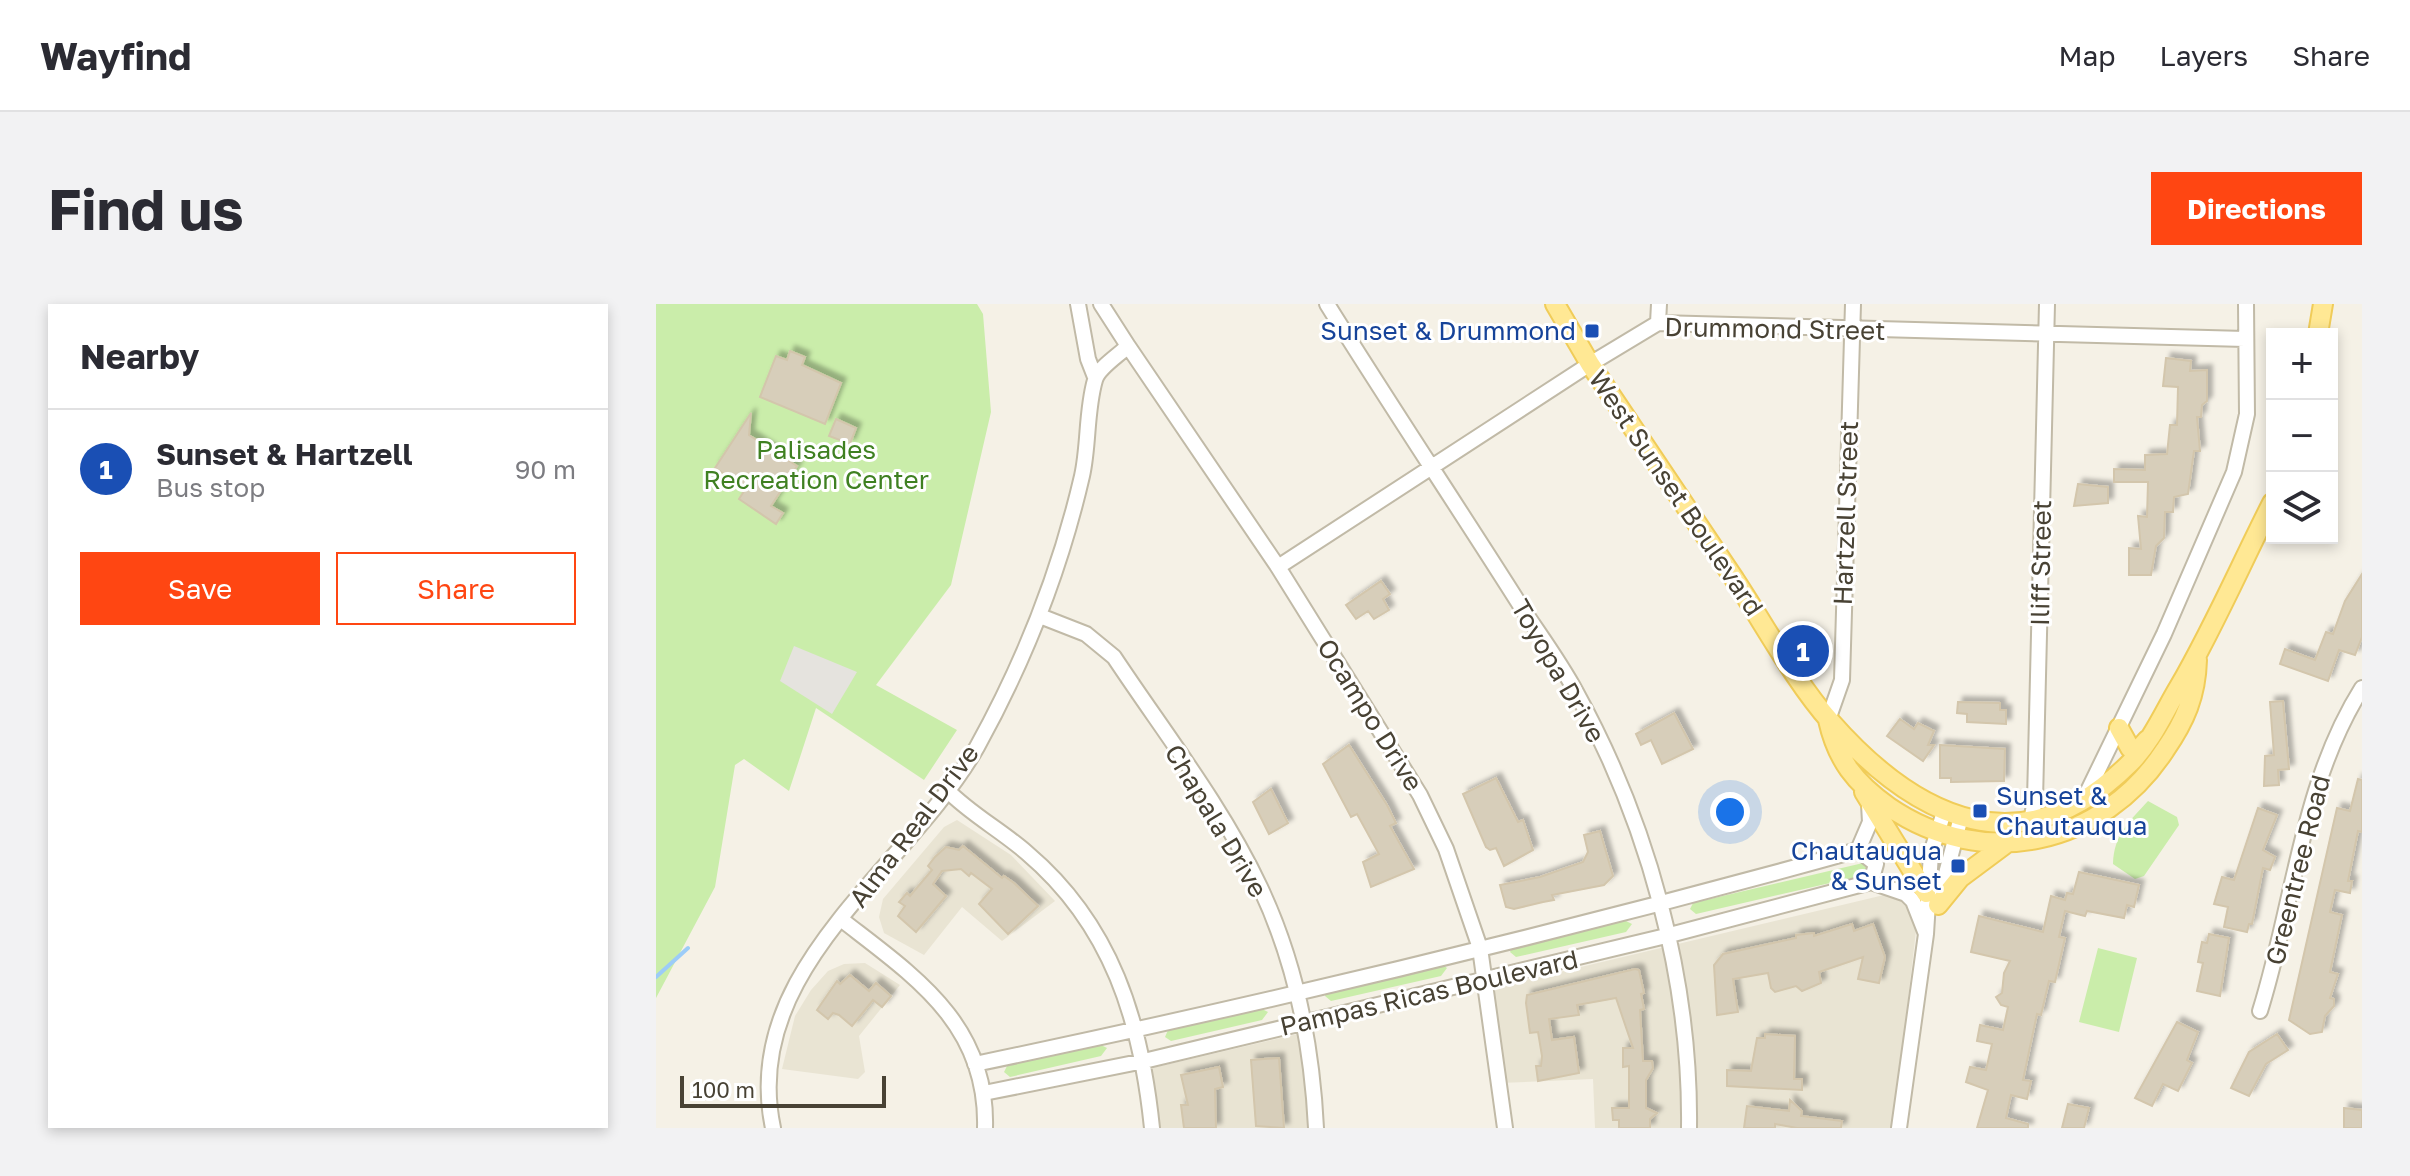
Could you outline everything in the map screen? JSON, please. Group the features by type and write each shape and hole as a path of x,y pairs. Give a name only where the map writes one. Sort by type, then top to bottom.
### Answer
{"main road":[{"name":"West Sunset Boulevard","path":"1555,304 1590,364 1828,720 1904,790 1953,814 2001,824 2031,821 2084,799 2132,761 2155,732 2197,660 2266,516"},
{"path":"2319,328 2323,304"},
{"name":"West Sunset Boulevard","path":"1828,720 1835,750 1860,782 1902,815 1947,836 2007,843 2057,835 2103,814 2136,789 2183,725 2196,687 2197,660"},
{"path":"2119,728 2130,748 2139,749 2155,732"},
{"path":"1860,782 1869,804 1932,899 1989,853 2007,843"}],"street":[{"path":"1078,304 1088,359 1095,377 1128,346 1101,304"},
{"name":"Toyopa Drive","path":"1327,304 1576,691 1632,813 1660,905 1684,1031 1689,1128"},
{"path":"1658,323 1659,304"},
{"name":"Hartzell Street","path":"1828,720 1842,680 1853,304"},
{"name":"Iliff Street","path":"2031,821 2036,769 2047,304"},
{"path":"2084,799 2234,472 2247,414 2246,304"},
{"name":"Drummond Street","path":"1278,567 1658,323 2245,339"},
{"name":"Ocampo Drive","path":"1128,346 1278,567 1420,795 1446,849 1480,948 1505,1128"},
{"name":"Alma Real Drive","path":"773,1128 768,1105 768,1059 779,1016 799,977 975,750 1040,616 1083,473 1095,377"},
{"name":"Chapala Drive","path":"1040,616 1086,634 1114,657 1234,839 1260,888 1296,995 1303,1023 1316,1128"},
{"name":"Greentree Road","path":"2260,1011 2276,961 2317,785 2362,688"},
{"path":"946,789 963,807 1029,854 1081,912 1108,955 1138,1030 1152,1128"},
{"path":"1869,804 1870,822 1858,850 1876,864 1871,882 1906,894 1913,901 1926,934"},
{"path":"1899,1128 1932,899 1953,814"},
{"path":"1932,899 1931,853 1947,836"},
{"name":"Pampas Ricas Boulevard","path":"975,1064 1296,995 1660,905 1858,850"},
{"name":"Pampas Ricas Boulevard","path":"984,1093 1144,1061 1666,936 1871,882"},
{"path":"842,920 915,975 936,997 959,1030 984,1093 985,1128"}],"shaded area":[{"path":"794,646 857,672 832,714 780,681"},
{"path":"957,820 1011,855 1055,901 1002,941 962,907 924,955 884,933 879,917 883,899 944,827"},
{"path":"1884,895 1904,902 1912,912 1916,931 1893,1128 1595,1128 1593,1079 1500,1083 1484,990"},
{"path":"865,963 900,985 859,1036 865,1072 858,1079 782,1069 795,1016 811,990 828,971 844,964"},
{"path":"1306,1032 1316,1128 1155,1128 1148,1069"}],"green space":[{"name":"Palisades Recreation Center","path":"656,304 977,304 983,314 991,412 951,585 876,685 957,730 924,780 816,708 789,791 744,759 735,765 715,887 656,998"},
{"path":"2148,801 2177,817 2179,825 2144,876 2135,879 2113,864 2114,854 2124,829"},
{"path":"1867,864 1869,872 1865,875 1696,914 1690,909 1693,903"},
{"path":"1624,920 1632,924 1626,932 1516,957 1510,952 1513,946"},
{"path":"2098,948 2137,958 2119,1032 2079,1022"},
{"path":"1443,965 1447,968 1441,976 1331,1001 1325,996 1326,992"},
{"path":"1260,1008 1268,1012 1262,1020 1171,1041 1165,1037 1168,1030"},
{"path":"1099,1044 1107,1048 1101,1056 1010,1077 1004,1072 1007,1066"}],"building":[{"path":"790,351 805,357 802,365 841,383 825,424 760,397 776,356 787,360"},
{"path":"2166,358 2191,361 2190,371 2207,370 2207,401 2202,405 2201,417 2197,417 2200,451 2194,451 2188,494 2174,497 2173,512 2165,512 2164,538 2156,546 2151,575 2129,575 2129,548 2141,549 2138,516 2147,517 2148,482 2114,482 2114,469 2145,470 2145,455 2167,454 2170,425 2177,425 2178,387 2163,386"},
{"path":"751,413 749,435 797,466 771,506 783,513 776,524 739,499 746,488 715,468"},
{"path":"836,419 856,428 850,444 829,436"},
{"path":"2078,484 2108,487 2108,503 2074,506"},
{"path":"2362,574 2362,637 2355,655 2339,650 2328,681 2280,664 2285,649 2315,660 2326,632 2333,634 2345,601"},
{"path":"1381,581 1390,594 1383,599 1389,610 1374,619 1368,611 1356,619 1346,605"},
{"path":"2283,701 2289,769 2278,770 2279,785 2264,786 2265,756 2274,755 2270,702"},
{"path":"1958,702 2000,703 2000,710 2006,710 2006,724 1967,722 1967,714 1957,713"},
{"path":"1674,713 1693,749 1662,764 1651,740 1641,745 1636,734"},
{"path":"1900,719 1914,729 1918,723 1934,731 1928,745 1934,745 1923,761 1887,736"},
{"path":"1349,745 1387,805 1396,823 1390,826 1414,869 1371,887 1363,862 1379,854 1357,814 1351,817 1323,764"},
{"path":"1940,745 2005,749 2004,781 1951,782 1951,778 1940,778"},
{"path":"1496,778 1518,822 1523,820 1533,850 1504,866 1496,848 1490,850 1486,847 1463,794"},
{"path":"2358,779 2362,780 2362,832 2358,831 2348,881 2352,881 2350,893 2335,890 2330,912 2342,915 2330,972 2338,974 2330,998 2334,999 2334,1006 2325,1016 2322,1032 2310,1034 2289,1020 2337,808 2350,811"},
{"path":"1271,789 1288,823 1269,834 1253,802"},
{"path":"2258,808 2277,815 2263,850 2275,857 2270,870 2263,868 2252,924 2249,924 2247,932 2224,927 2228,907 2214,904 2222,877 2234,880"},
{"path":"1600,831 1613,876 1604,885 1552,895 1554,900 1514,909 1506,907 1500,885 1540,877 1583,862 1588,852 1584,835"},
{"path":"963,846 1002,878 1004,876 1014,883 1038,906 1008,934 979,904 992,889 961,869 942,871 933,884 946,896 916,932 898,916 905,906 899,902 907,893 910,896 932,870 928,866 935,857 946,847 959,850"},
{"path":"2079,872 2139,885 2134,907 2127,905 2124,918 2087,911 2085,916 2065,911 2059,937 2065,938 2055,982 2049,981 2041,1015 2037,1014 2023,1080 2031,1081 2027,1099 2011,1095 2006,1118 2028,1124 2028,1128 1977,1128 1988,1090 1966,1082 1970,1067 1986,1070 1992,1044 1977,1041 1980,1025 2003,1030 2008,1007 2001,1005 1996,997 2002,993 2004,973 2010,961 1971,952 1979,916 2043,932 2051,896 2065,900 2067,893 2073,894"},
{"path":"1852,924 1854,931 1873,924 1885,957 1879,983 1858,979 1863,957 1819,972 1821,983 1802,991 1796,986 1775,992 1768,973 1733,979 1738,1012 1717,1015 1714,965 1723,954 1796,938 1796,935 1814,933 1814,936"},
{"path":"2209,934 2229,938 2220,996 2197,991 2203,963 2198,962 2202,942 2207,943"},
{"path":"1639,970 1644,993 1641,994 1644,1009 1640,1010 1643,1061 1652,1061 1653,1068 1646,1080 1646,1108 1657,1113 1650,1119 1650,1128 1619,1128 1619,1120 1613,1120 1612,1108 1629,1108 1629,1066 1623,1067 1623,1048 1633,1048 1616,998 1577,1005 1579,1015 1549,1019 1552,1040 1574,1037 1579,1073 1538,1081 1536,1066 1541,1066 1542,1056 1538,1032 1530,1033 1526,1003 1527,995"},
{"path":"850,975 869,991 876,983 891,996 882,1007 873,1000 852,1026 839,1015 833,1013 828,1019 817,1010 837,981 840,984"},
{"path":"2177,1022 2198,1032 2187,1060 2192,1063 2178,1091 2163,1084 2152,1106 2135,1098"},
{"path":"1765,1034 1795,1036 1794,1079 1802,1079 1802,1090 1727,1086 1727,1070 1751,1071 1757,1038 1765,1038"},
{"path":"2277,1034 2288,1050 2266,1064 2249,1096 2231,1088 2249,1052"},
{"path":"1279,1058 1284,1128 1256,1126 1251,1060"},
{"path":"1219,1067 1223,1087 1215,1089 1216,1128 1184,1128 1181,1105 1188,1105 1181,1075"},
{"path":"1790,1100 1802,1111 1801,1116 1842,1121 1841,1128 1797,1128 1775,1124 1775,1128 1744,1128 1747,1106 1789,1111"},
{"path":"2068,1104 2089,1108 2084,1128 2062,1128"},
{"path":"2344,1108 2362,1110 2362,1128 2344,1128"}],"waterway":[{"path":"656,977 688,948"}],"place":[{"name":"Sunset & Drummond","path":"1592,331"},
{"name":"Sunset & Hartzell","path":"1803,651"},
{"name":"Sunset & Chautauqua","path":"1980,811"},
{"name":"Chautauqua & Sunset","path":"1958,866"}]}
